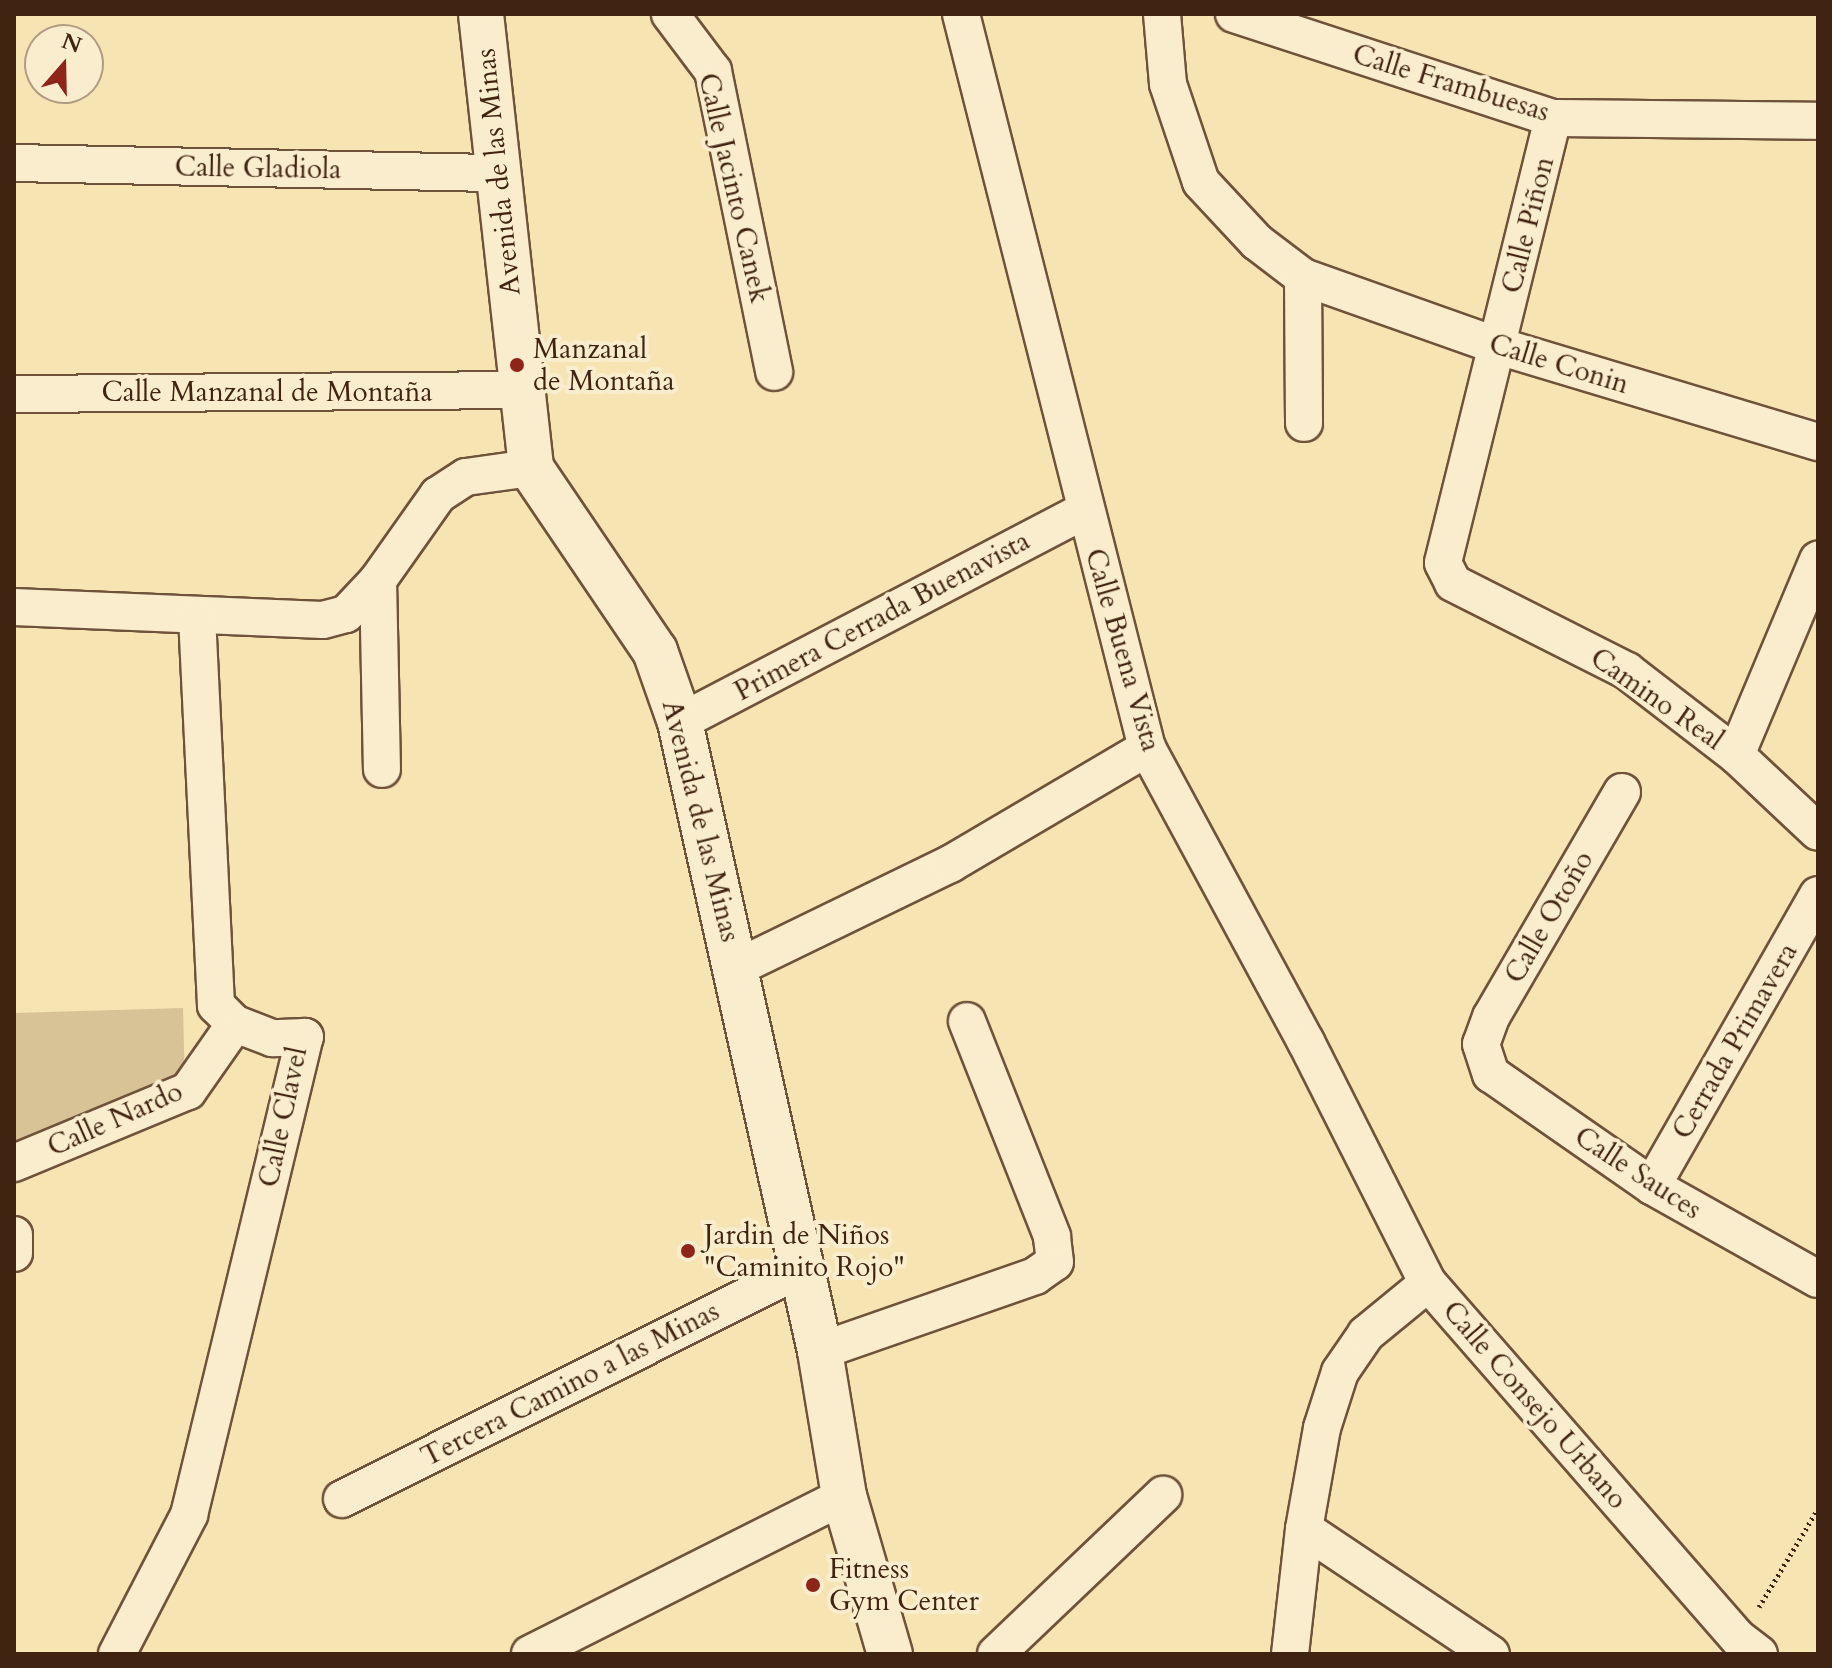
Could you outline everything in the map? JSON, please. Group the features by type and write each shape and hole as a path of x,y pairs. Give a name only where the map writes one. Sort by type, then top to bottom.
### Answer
{"street":[{"name":"Avenida de las Minas","path":"481,14 502,173 531,468 655,651 680,722 738,967 799,1270 820,1351 844,1496 890,1654"},
{"name":"Calle Jacinto Canek","path":"670,14 713,71 774,372"},
{"name":"Calle Buena Vista","path":"961,14 1083,511 1147,748 1306,1042 1428,1283"},
{"path":"1162,14 1168,84 1201,182 1257,242 1303,277 1304,423"},
{"name":"Calle Frambuesas","path":"1234,14 1553,118 1818,121"},
{"name":"Calle Piñon","path":"1443,563 1553,118"},
{"name":"Calle Gladiola","path":"14,163 502,173"},
{"name":"Calle Conin","path":"1303,277 1498,346 1818,442"},
{"name":"Calle Manzanal de Montaña","path":"14,394 521,390"},
{"path":"14,607 323,620 346,614 378,580 438,495 466,477 531,468"},
{"name":"Primera Cerrada Buenavista","path":"680,722 1083,511"},
{"name":"Camino Real","path":"1443,563 1453,583 1627,671 1736,755 1818,832"},
{"path":"1736,755 1815,577"},
{"path":"378,580 382,769"},
{"path":"197,616 216,1005 235,1024"},
{"path":"738,967 950,864 1147,748"},
{"name":"Calle Otoño","path":"1481,1044 1491,1017 1622,792"},
{"name":"Cerrada Primavera","path":"1652,1186 1818,895"},
{"path":"820,1351 1035,1276 1055,1262 1052,1236 967,1021"},
{"name":"Calle Nardo","path":"14,1163 188,1091 235,1024"},
{"name":"Calle Clavel","path":"117,1654 189,1515 305,1037 272,1038 235,1024"},
{"name":"Calle Sauces","path":"1481,1044 1491,1074 1652,1186 1818,1279"},
{"path":"14,1235 14,1253"},
{"name":"Tercera Camino a las Minas","path":"342,1499 799,1270"},
{"name":"Calle Consejo Urbano","path":"1290,1654 1304,1529 1322,1428 1340,1372 1366,1334 1428,1283 1749,1647"},
{"path":"996,1654 1163,1495"},
{"path":"530,1654 844,1496"},
{"path":"1304,1529 1491,1654"}],"path":[{"path":"1749,1647 1818,1509"}],"shaded area":[{"path":"183,1008 185,1087 14,1152 14,1013"}],"place":[{"name":"Manzanal de Montaña","path":"517,365"},
{"name":"Jardin de Niños \"Caminito Rojo\"","path":"688,1251"},
{"name":"Fitness Gym Center","path":"813,1585"}]}
